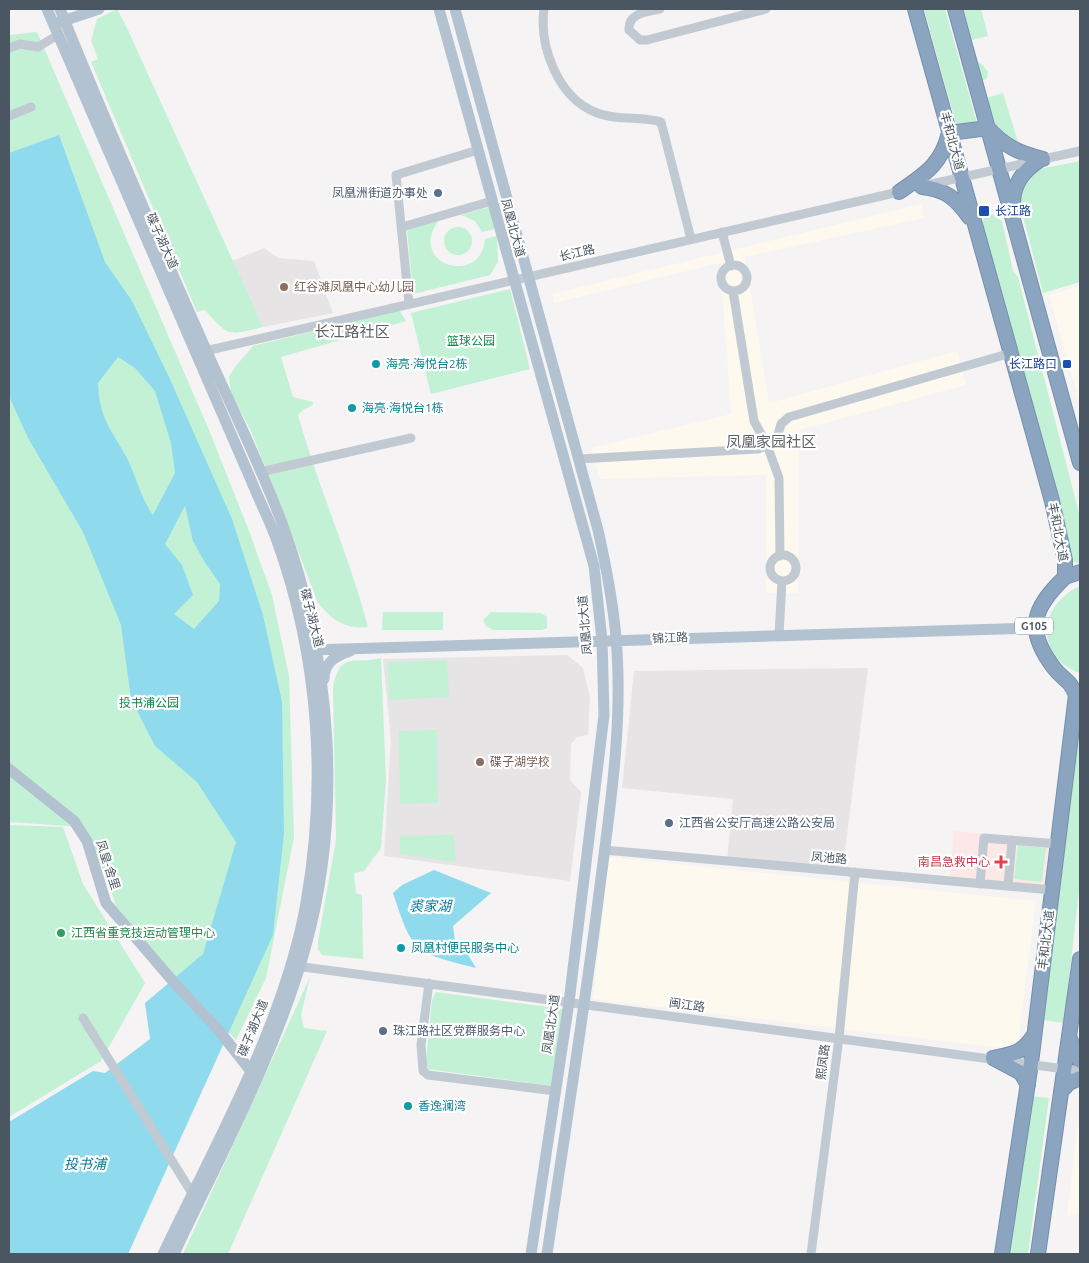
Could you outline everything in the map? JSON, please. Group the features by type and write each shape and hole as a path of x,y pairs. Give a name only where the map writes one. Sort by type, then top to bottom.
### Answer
{"highway":[{"name":"丰和北大道","path":"915,9 1052,501 1065,560 1065,578 1050,592 1038,608 1034,628 1040,646 1055,670 1075,683 1076,695 1035,1035 1002,1254"},
{"path":"955,9 988,128 995,170 1017,265 1028,272"},
{"path":"899,192 930,171 939,160 950,133 988,128"},
{"path":"988,128 1000,142 1012,150 1042,159"},
{"path":"1013,220 1012,198 1016,184 1022,174 1042,159"},
{"path":"995,170 1013,220 1076,435 1080,463"},
{"path":"922,187 938,189 948,194 961,205 975,226"},
{"path":"1065,578 1080,572"},
{"path":"1038,1254 1080,959"},
{"path":"994,1058 1013,1054 1025,1048 1035,1035"},
{"path":"1069,1037 1080,1061"},
{"path":"994,1058 1020,1073 1028,1085"},
{"path":"1062,1090 1069,1083 1080,1078"}],"main road":[{"name":"碟子湖大道","path":"47,9 201,352 260,472 281,521 306,596 312,650 318,749 316,828 290,997 266,1058 174,1254"},
{"name":"碟子湖大道","path":"60,9 277,541 312,650 324,706 328,772 323,857 306,945 276,1008 250,1070 163,1254"},
{"path":"56,30 65,20 99,9"},
{"name":"凤凰北大道","path":"439,9 594,566 602,640 604,715 569,1002 531,1254"},
{"name":"凤凰北大道","path":"455,9 598,530 610,587 616,640 617,711 613,778 585,1004 547,1254"},
{"name":"锦江路","path":"312,650 1034,628"},
{"path":"324,706 326,667 334,658 360,648"},
{"name":"凤皇-舍里","path":"9,770 74,821 87,841 106,903 177,986 216,1027 250,1070"}],"street":[{"path":"544,9 542,21 546,53 564,86 580,104 597,113 628,119 647,118 662,122 691,240"},
{"path":"660,9 638,14 628,23 629,30 640,40 647,40 766,9"},
{"path":"9,48 20,44 38,47 56,30"},
{"path":"9,116 31,107"},
{"path":"409,304 396,175 478,150"},
{"name":"长江路","path":"201,352 1080,151"},
{"path":"402,227 492,201"},
{"path":"722,232 730,266"},
{"path":"730,266 743,270 746,277 744,286 733,291"},
{"path":"730,266 724,270 721,278 723,285 733,291 754,422 767,445 779,478 780,556"},
{"path":"578,459 758,449 776,442 781,424 789,417 1011,353"},
{"path":"260,472 411,438"},
{"path":"780,556 792,559 796,567 790,578 782,581 772,575 770,567 773,560 780,556"},
{"path":"779,635 782,581"},
{"path":"980,884 984,838 1058,844"},
{"path":"1008,886 1012,840"},
{"name":"凤池路","path":"604,850 1052,890"},
{"name":"熙凤路","path":"812,1254 839,1038 855,872"},
{"name":"闽江路","path":"295,966 1080,1071"},
{"path":"429,983 421,1045 423,1071 428,1075 556,1090"},
{"path":"83,1018 192,1193"}],"shaded area":[{"path":"921,204 924,218 745,257 769,403 957,351 966,385 799,430 798,593 766,593 766,475 600,479 591,448 731,414 720,263 554,303 552,294"},
{"name":"红谷滩凤凰中心幼儿园","path":"264,248 278,258 314,261 333,313 263,327 232,261"},
{"path":"1080,286 1080,405 1049,295"},
{"name":"碟子湖学校","path":"567,655 583,668 590,697 588,735 577,737 571,744 570,780 581,792 570,881 384,856 391,740 383,659"},
{"path":"868,668 843,867 727,860 733,799 622,788 634,671"},
{"name":"南昌急救中心","path":"954,831 1054,840 1049,894 949,885"},
{"path":"609,857 1036,901 1017,1050 593,999"},
{"path":"1080,1103 1080,1213 1067,1216"}],"green space":[{"path":"117,9 263,327 243,332 230,332 219,325 205,310 197,312 91,62 98,59 91,41 97,19"},
{"path":"924,9 945,9 977,123 958,131"},
{"path":"959,9 981,9 988,36 968,41"},
{"name":"投书浦公园","path":"37,32 209,430 249,531 272,595 289,676 294,837 266,978 236,1040 169,970 116,906 107,878 81,827 9,822 9,35"},
{"path":"974,62 982,64 988,72 987,78 981,82"},
{"path":"1003,93 1018,142 1010,139 999,130 986,98"},
{"path":"1080,161 1080,282 1043,293 1019,201 1019,193 1035,170"},
{"path":"489,207 495,229 482,232 475,221 461,215"},
{"path":"992,214 1002,221 1013,271 1018,277 1080,517 1080,563 1074,562 981,225 984,218"},
{"path":"440,219 431,235 431,248 437,258 448,264 460,266 471,263 480,254 485,239 497,236 498,262 490,275 413,294 407,229"},
{"path":"458,227 468,231 472,241 468,251 458,255 448,251 444,241 448,231"},
{"name":"篮球公园","path":"510,289 530,369 431,394 411,313"},
{"path":"399,310 406,321 281,357 293,397 313,402 312,406 304,409 298,415 368,627 353,627 333,618 317,601 250,429 231,393 229,377 253,346"},
{"path":"1080,586 1080,673 1065,665 1055,655 1049,643 1047,630 1049,617 1056,605 1066,594"},
{"path":"383,612 443,612 443,630 382,630"},
{"path":"491,612 541,613 547,617 547,628 542,630 493,630 486,626 483,620"},
{"path":"381,658 386,780 381,848 364,871 354,873 356,893 362,895 363,959 322,955 318,949 318,941 336,840 333,687 336,675 345,663"},
{"path":"447,660 449,697 389,700 387,662"},
{"path":"1080,709 1080,882 1064,1023 1044,1020"},
{"path":"437,730 438,803 400,804 399,731"},
{"name":"江西省重竞技运动管理中心","path":"9,825 63,827 83,884 145,983 101,1061 9,1117"},
{"path":"454,835 456,862 400,854 400,836"},
{"path":"1018,845 1046,848 1042,882 1014,879"},
{"path":"310,977 301,1015 304,1028 327,1031 228,1254 183,1254"},
{"path":"436,992 563,1009 552,1086 428,1069 426,1060 432,1000"},
{"path":"1029,1096 1049,1098 1028,1254 1008,1254"}],"water":[{"name":"投书浦","path":"59,135 105,262 132,301 169,377 232,519 263,615 282,702 284,833 273,935 128,1254 9,1254 9,1122 93,1071 105,1073 150,1039 145,1003 203,954 236,842 197,782 155,746 131,699 121,625 83,532 28,438 9,396 9,153","holes":["118,357 135,368 155,391 171,443 175,473 153,515 145,502 127,458 107,423 101,405 98,383","185,506 193,541 220,584 219,601 194,629 174,614 193,595 182,565 165,544"]},
{"name":"裘家湖","path":"434,870 491,893 453,926 455,941 465,950 476,968 428,953 419,947 406,928 393,893 402,885"}],"place":[{"name":"凤凰洲街道办事处","path":"438,193"},
{"name":"长江路","path":"984,211"},
{"name":"红谷滩凤凰中心幼儿园","path":"284,287"},
{"name":"海亮·海悦台2栋","path":"376,364"},
{"name":"长江路口","path":"1067,364"},
{"name":"海亮·海悦台1栋","path":"352,408"},
{"name":"碟子湖学校","path":"480,762"},
{"name":"江西省公安厅高速公路公安局","path":"669,823"},
{"name":"南昌急救中心","path":"1001,862"},
{"name":"江西省重竞技运动管理中心","path":"61,933"},
{"name":"凤凰村便民服务中心","path":"401,948"},
{"name":"珠江路社区党群服务中心","path":"383,1031"},
{"name":"香逸澜湾","path":"408,1106"}],"district":[{"name":"长江路社区","path":"352,332"},
{"name":"凤凰家园社区","path":"771,442"}]}
